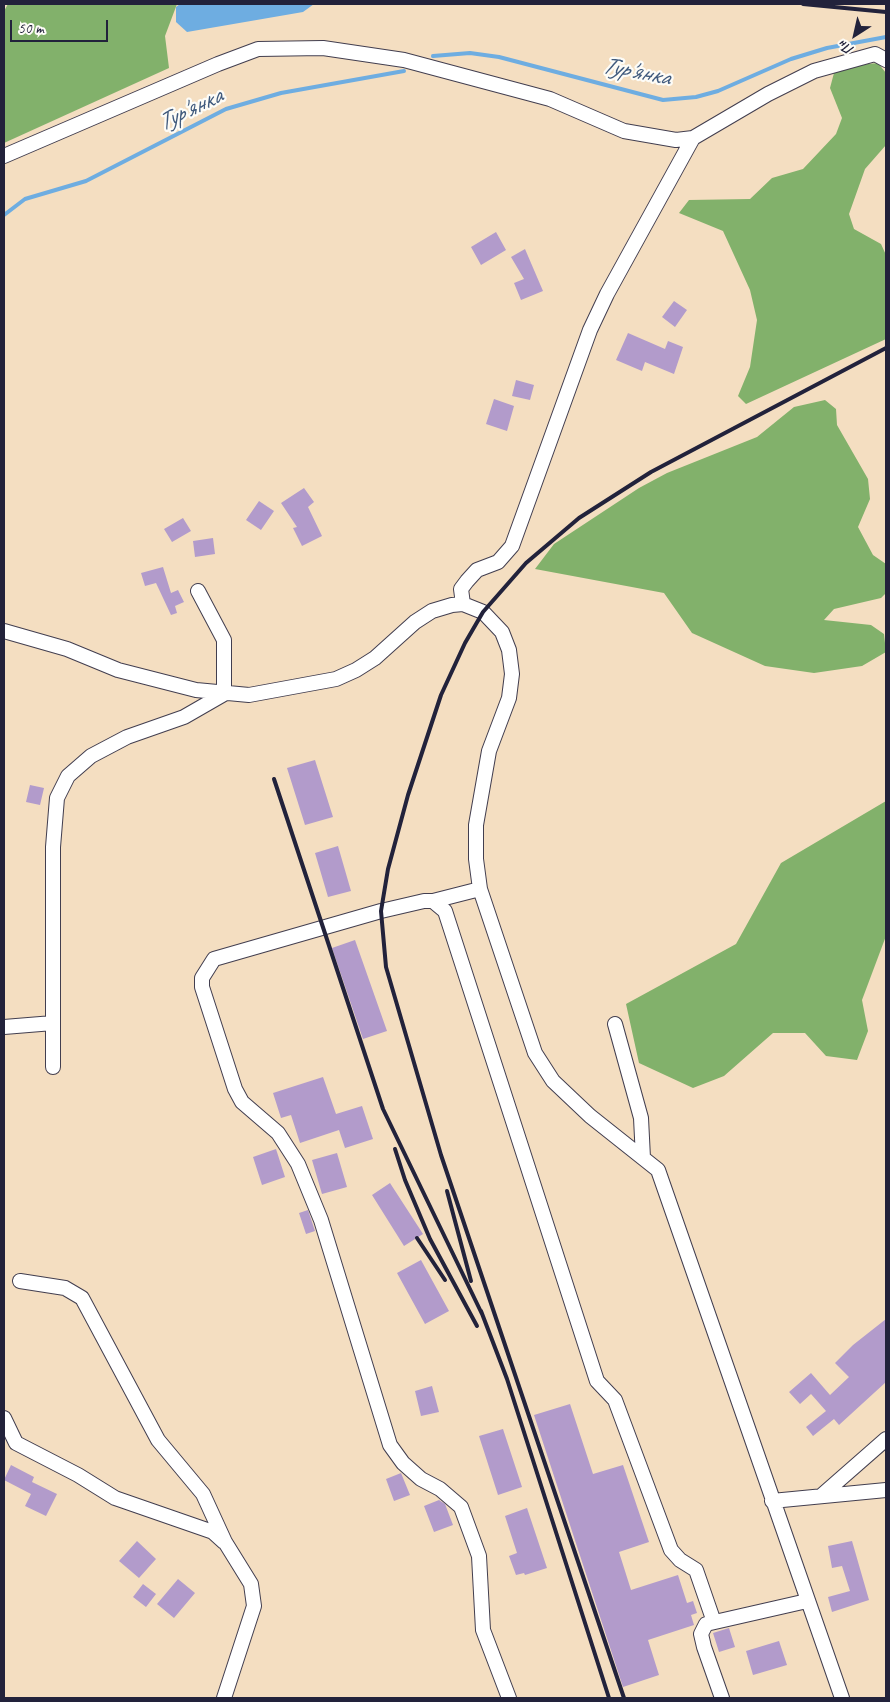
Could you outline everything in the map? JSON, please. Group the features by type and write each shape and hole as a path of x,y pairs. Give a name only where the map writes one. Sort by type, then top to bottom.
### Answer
{"street":[{"path":"4,156 218,64 258,49 323,48 404,60 550,99 624,131 676,140 693,138 768,94 814,71 882,54"},
{"path":"464,604 461,589 466,581 477,570 498,562 512,546 590,330 693,138"},
{"path":"198,591 224,640 224,694"},
{"path":"4,631 67,649 118,670 196,690 248,695 336,679 356,670 375,658 415,622 432,611 464,604 483,612 502,632 509,650 512,674 509,698 490,751 476,825 476,859 480,889 535,1053 553,1081 590,1116 658,1170 842,1698"},
{"path":"53,1067 53,847 57,798 68,776 91,756 128,737 184,716 224,694"},
{"path":"480,889 433,901 381,911 214,959 202,978 202,987 235,1089 242,1102 278,1133 298,1164 321,1220 390,1445 404,1463 421,1479 440,1489 461,1507 479,1556 483,1630 508,1698"},
{"path":"433,901 445,911 597,1381 615,1400 671,1550 680,1560 696,1570 710,1623"},
{"path":"4,1027 53,1023"},
{"path":"615,1024 641,1118 643,1158"},
{"path":"20,1280 65,1288 82,1298 158,1440 204,1494 225,1542 251,1584 254,1606 224,1698"},
{"path":"4,1418 16,1443 78,1475 115,1498 213,1532 225,1542"},
{"path":"821,1496 886,1439"},
{"path":"772,1501 886,1490"},
{"path":"722,1698 704,1647 702,1634 710,1623 807,1601"}],"green space":[{"path":"8,4 177,4 165,36 169,68 4,143 4,11"},
{"path":"878,63 886,73 886,145 865,169 849,214 854,229 881,244 886,255 886,339 746,404 738,396 750,367 757,320 750,290 723,231 679,213 689,200 750,199 772,178 803,169 836,134 842,118 830,88 834,73 848,66"},
{"path":"825,400 836,409 837,425 868,479 870,499 858,527 873,555 886,564 886,593 881,598 834,609 824,620 871,625 884,634 886,652 862,666 814,673 765,666 692,633 664,593 535,569 554,544 639,488 667,473 757,437 794,407"},
{"path":"886,801 886,936 862,1000 868,1031 857,1060 826,1056 805,1033 773,1033 724,1076 693,1088 639,1063 626,1004 736,944 781,863"}],"water":[{"path":"180,4 314,4 303,12 187,32 176,22 176,7"}],"building":[{"path":"496,232 506,250 481,265 471,247"},
{"path":"525,249 543,291 521,300 514,283 524,279 511,257"},
{"path":"674,301 687,310 675,327 662,317"},
{"path":"628,333 665,349 668,341 683,347 674,374 645,362 642,371 616,360"},
{"path":"516,380 534,385 530,400 512,396"},
{"path":"494,399 514,406 507,431 486,424"},
{"path":"304,488 314,502 308,507 322,536 302,546 293,528 297,527 281,503"},
{"path":"259,501 274,511 261,530 246,520"},
{"path":"183,518 191,531 172,542 164,529"},
{"path":"213,538 215,554 195,557 193,541"},
{"path":"163,567 171,593 178,590 184,602 175,606 177,613 171,615 156,583 145,586 141,573"},
{"path":"315,760 333,817 305,825 287,768"},
{"path":"30,785 44,788 40,805 26,802"},
{"path":"338,846 351,891 328,897 315,853"},
{"path":"355,940 387,1031 363,1039 332,948"},
{"path":"323,1077 336,1114 362,1106 373,1139 345,1148 339,1130 300,1143 291,1115 281,1118 273,1093"},
{"path":"276,1149 285,1177 262,1185 253,1157"},
{"path":"337,1153 347,1187 322,1194 312,1160"},
{"path":"390,1183 423,1234 404,1246 372,1195"},
{"path":"308,1210 315,1231 306,1234 299,1213"},
{"path":"421,1260 449,1311 425,1324 397,1273"},
{"path":"886,1319 886,1382 839,1425 834,1419 813,1436 806,1427 826,1411 811,1394 800,1404 789,1392 811,1373 830,1395 849,1377 835,1363 853,1345"},
{"path":"432,1386 439,1412 421,1416 415,1391"},
{"path":"570,1404 593,1474 623,1465 649,1542 619,1552 631,1590 678,1575 687,1603 693,1601 697,1613 691,1615 694,1625 648,1640 659,1675 623,1687 534,1415"},
{"path":"503,1429 522,1487 498,1495 479,1436"},
{"path":"11,1465 34,1477 32,1482 57,1494 46,1516 25,1506 31,1494 4,1480"},
{"path":"401,1473 410,1495 394,1501 386,1479"},
{"path":"439,1500 445,1504 453,1525 434,1532 424,1506"},
{"path":"527,1508 547,1568 525,1575 524,1573 516,1575 509,1556 517,1553 505,1516"},
{"path":"137,1541 156,1559 139,1578 119,1561"},
{"path":"852,1541 869,1600 832,1612 828,1597 850,1591 842,1566 832,1568 828,1546"},
{"path":"178,1579 195,1593 174,1618 157,1604"},
{"path":"143,1584 156,1594 146,1607 133,1597"},
{"path":"729,1628 735,1647 719,1652 713,1633"},
{"path":"779,1641 787,1665 753,1675 746,1651"}],"waterway":[{"name":"Тур'янка","path":"433,56 470,53 499,57 663,100 696,97 718,91 791,59 827,48 886,37"},
{"name":"Тур'янка","path":"4,215 25,199 86,181 226,109 281,93 404,71"}],"railway":[{"path":"803,4 886,12"},
{"path":"624,1698 441,1155 386,967 381,911 388,869 408,795 441,695 465,643 483,612 526,563 579,518 651,472 886,348"},
{"path":"274,779 383,1109 483,1316"},
{"path":"395,1149 405,1180 430,1239 477,1326"},
{"path":"447,1191 471,1281"},
{"path":"417,1238 445,1280"},
{"path":"481,1311 507,1379 609,1698"}]}
